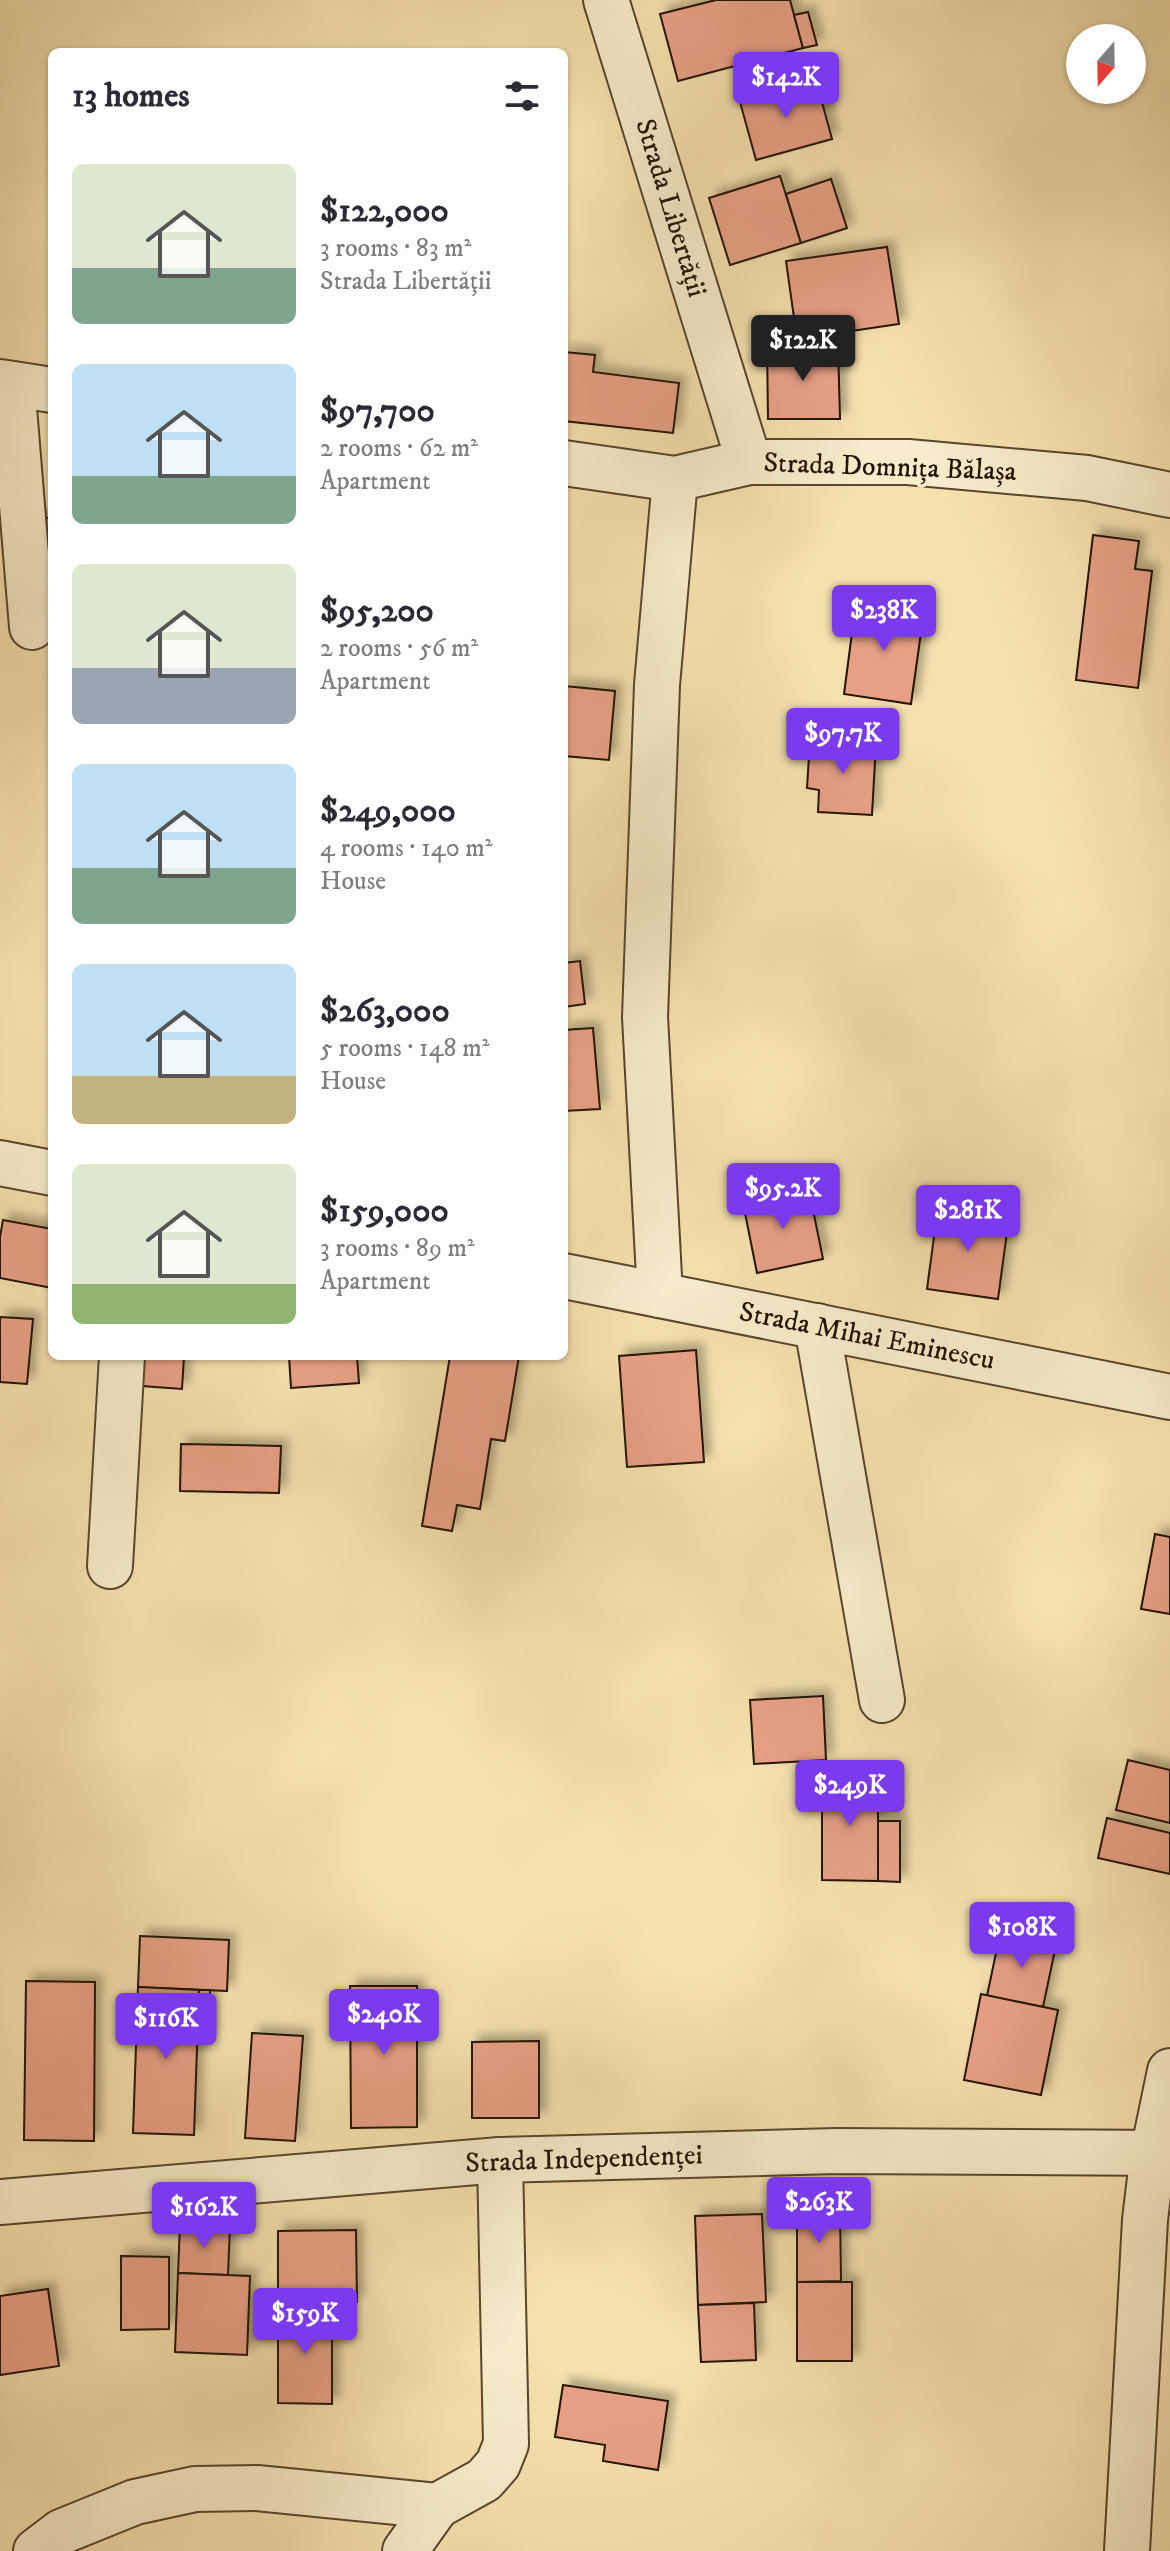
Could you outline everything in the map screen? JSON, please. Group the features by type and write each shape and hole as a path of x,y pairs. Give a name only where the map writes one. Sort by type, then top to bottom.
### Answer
{"street":[{"name":"Strada Libertății","path":"606,0 749,462"},
{"path":"21,385 32,627"},
{"name":"Strada Domnița Bălașa","path":"568,464 675,479 749,462 908,462 1087,478 1170,495"},
{"path":"660,1295 645,1017 657,685 675,479"},
{"path":"0,1163 48,1172"},
{"name":"Strada Mihai Eminescu","path":"568,1277 1170,1397"},
{"path":"817,1326 882,1700"},
{"path":"110,1566 122,1360"},
{"path":"1127,2551 1145,2220 1161,2153 1170,2071"},
{"name":"Strada Independenței","path":"0,2202 500,2160 837,2151 1161,2153"},
{"path":"405,2551 437,2506 484,2480 498,2464 506,2444 500,2160"},
{"path":"36,2551 61,2532 135,2502 195,2489 257,2488 437,2506"}],"building":[{"path":"716,0 790,0 803,48 678,81 660,14"},
{"path":"808,12 817,45 803,48 794,15"},
{"path":"816,80 832,139 756,160 740,102"},
{"path":"780,176 801,243 730,265 709,198"},
{"path":"831,179 847,228 801,243 786,194"},
{"path":"887,247 899,324 797,339 786,261"},
{"path":"838,346 840,419 768,419 767,347"},
{"path":"568,352 595,355 593,372 679,383 673,433 568,421"},
{"path":"35,518 48,518 48,558 37,558"},
{"path":"1093,535 1139,541 1135,569 1152,571 1138,688 1076,680"},
{"path":"856,602 924,611 911,704 844,694"},
{"path":"568,686 615,691 609,760 568,756"},
{"path":"810,740 876,743 872,815 818,812 819,790 807,788"},
{"path":"580,961 585,1004 568,1006 568,962"},
{"path":"593,1028 600,1109 568,1111 568,1030"},
{"path":"809,1190 823,1259 757,1273 743,1203"},
{"path":"938,1207 1009,1217 998,1299 927,1289"},
{"path":"3,1220 48,1228 48,1287 0,1278"},
{"path":"0,1317 33,1319 27,1384 0,1382"},
{"path":"696,1350 704,1462 627,1467 619,1356"},
{"path":"130,1360 184,1360 182,1389 128,1385"},
{"path":"289,1360 357,1360 359,1383 291,1388"},
{"path":"449,1360 518,1360 505,1441 491,1439 480,1509 457,1505 452,1531 422,1526"},
{"path":"181,1444 281,1446 279,1493 180,1491"},
{"path":"1155,1534 1170,1537 1170,1614 1141,1609"},
{"path":"823,1696 826,1760 754,1764 750,1700"},
{"path":"1128,1760 1170,1770 1170,1823 1116,1810"},
{"path":"822,1776 878,1776 878,1881 822,1880"},
{"path":"1107,1818 1170,1833 1170,1874 1098,1858"},
{"path":"878,1821 900,1821 900,1882 878,1881"},
{"path":"1000,1934 1056,1945 1043,2007 987,1996"},
{"path":"140,1936 229,1940 227,1991 138,1987"},
{"path":"26,1981 95,1982 94,2141 24,2140"},
{"path":"350,1986 417,1986 417,2127 351,2128"},
{"path":"138,1987 199,1990 194,2135 133,2133"},
{"path":"199,1990 210,1990 208,2039 197,2039"},
{"path":"981,1994 1058,2010 1041,2095 964,2080"},
{"path":"252,2033 303,2036 295,2141 245,2138"},
{"path":"539,2041 539,2118 472,2118 472,2042"},
{"path":"797,2208 840,2208 841,2281 797,2282"},
{"path":"762,2214 766,2302 698,2305 695,2216"},
{"path":"180,2225 230,2227 228,2275 178,2273"},
{"path":"356,2230 357,2302 278,2303 278,2231"},
{"path":"121,2256 169,2257 169,2329 121,2330"},
{"path":"178,2273 250,2276 247,2355 175,2352"},
{"path":"797,2282 852,2282 852,2361 797,2361"},
{"path":"48,2289 59,2366 0,2375 0,2296"},
{"path":"754,2303 756,2360 701,2362 698,2305"},
{"path":"278,2307 332,2308 332,2404 278,2403"},
{"path":"563,2385 668,2401 658,2470 603,2461 605,2445 555,2437"}]}
